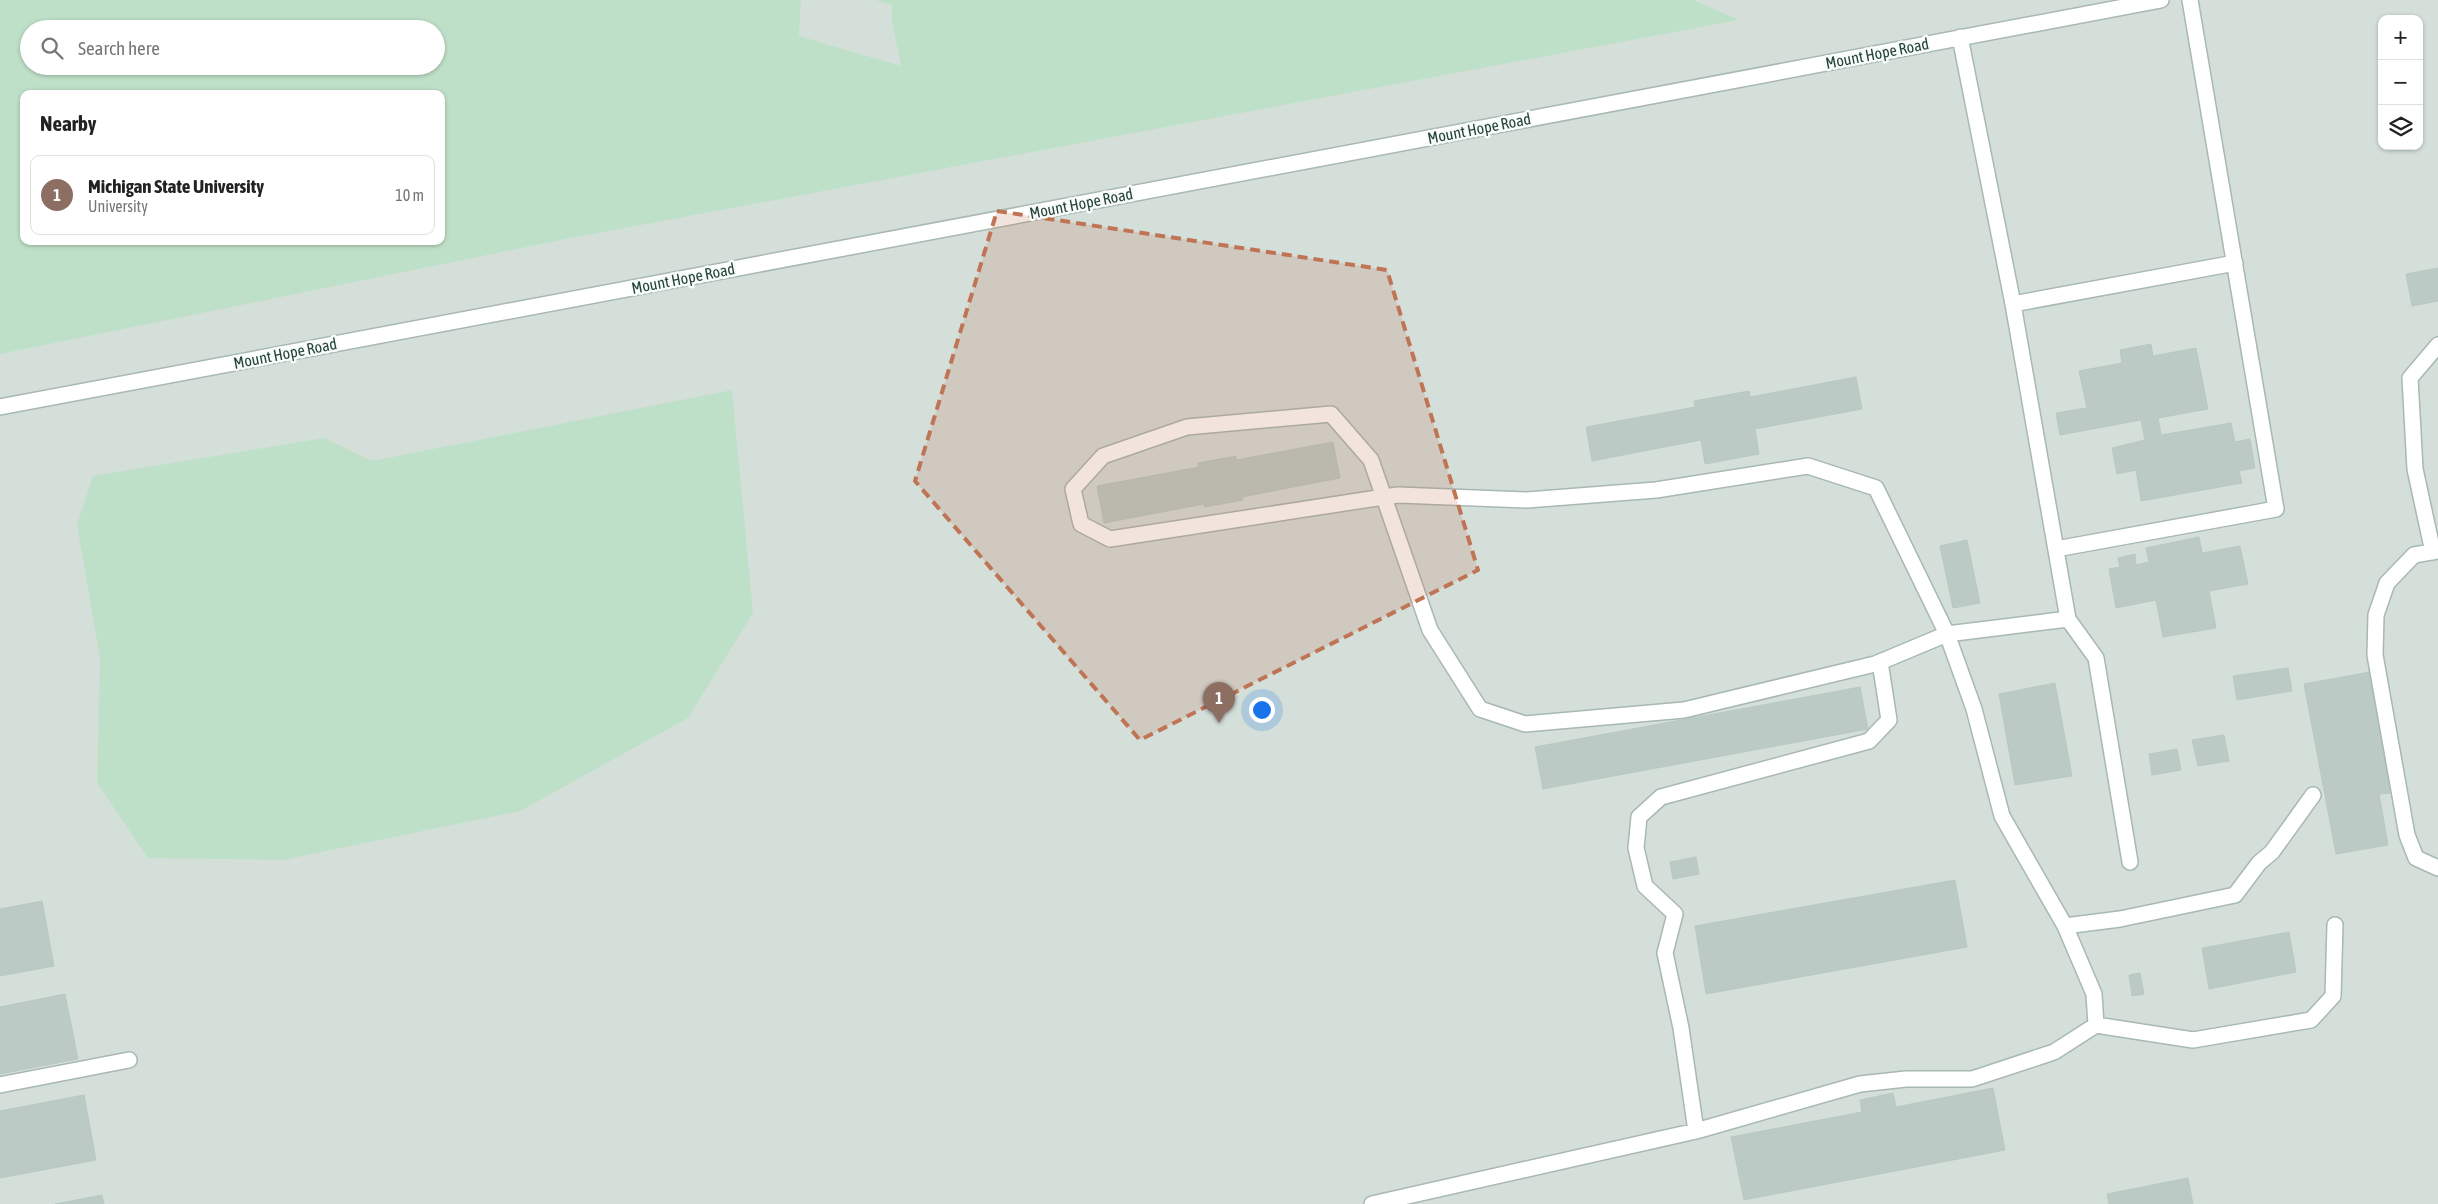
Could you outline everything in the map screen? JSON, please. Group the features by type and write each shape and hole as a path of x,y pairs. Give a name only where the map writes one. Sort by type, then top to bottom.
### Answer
{"street":[{"name":"Mount Hope Road","path":"0,407 2161,0"},
{"path":"2056,549 2276,508 2190,0"},
{"path":"1960,37 2013,304 2068,619 2096,658 2130,862"},
{"path":"2013,304 2235,264"},
{"path":"2438,345 2410,378 2415,469 2435,551 2414,555 2387,583 2376,615 2374,655 2407,835 2416,858 2438,868"},
{"path":"2068,619 1947,634 1880,662 1684,710 1525,724 1480,709 1430,630 1384,497 1371,460 1331,414 1187,427 1103,456 1073,489 1081,524 1110,539 1384,497 1398,495 1527,500 1656,490 1808,466 1876,488 1947,634 1974,708 2002,816 2065,926 2094,994 2096,1025"},
{"path":"1696,1131 1681,1028 1665,953 1675,914 1645,886 1636,848 1639,817 1661,797 1870,742 1889,720 1880,662"},
{"path":"2065,926 2120,919 2234,895 2259,863 2272,852 2313,795"},
{"path":"1372,1204 1696,1131 1860,1084 1906,1078 1972,1079 2054,1052 2096,1025 2193,1040 2311,1020 2333,996 2335,925"},
{"path":"0,1085 129,1060"}],"highlighted area":[{"path":"997,211 1387,270 1478,570 1140,740 915,481"}],"shaded area":[{"path":"0,0 2438,0 2438,1204 0,1204"}],"green space":[{"path":"0,0 801,0 799,36 901,66 892,22 892,5 875,0 1693,0 1739,20 566,239 0,354"},
{"path":"732,390 753,613 688,718 520,811 283,860 148,858 97,783 100,658 77,525 93,476 324,438 372,461"}],"building":[{"path":"2438,268 2438,301 2412,306 2406,274"},
{"path":"2151,344 2153,356 2196,348 2208,409 2158,418 2161,435 2231,423 2235,442 2250,439 2255,468 2239,471 2242,483 2141,501 2136,470 2117,474 2112,448 2145,440 2141,420 2060,435 2056,413 2087,408 2079,371 2122,363 2120,350"},
{"path":"1856,377 1862,409 1755,429 1759,454 1705,464 1701,440 1592,461 1586,427 1695,407 1694,401 1749,391 1750,397"},
{"path":"1333,442 1340,478 1242,497 1243,500 1205,507 1204,504 1104,523 1097,486 1199,467 1198,463 1236,456 1236,460"},
{"path":"2199,537 2202,553 2240,546 2248,584 2209,591 2216,628 2163,637 2156,600 2116,608 2109,569 2120,567 2118,558 2135,554 2136,565 2149,562 2146,548"},
{"path":"1967,540 1980,603 1953,608 1940,546"},
{"path":"2288,668 2292,691 2237,700 2233,676"},
{"path":"2370,672 2392,793 2379,794 2388,845 2336,854 2304,684"},
{"path":"2055,683 2072,776 2015,785 1999,694"},
{"path":"1860,687 1868,729 1543,789 1535,747"},
{"path":"2224,735 2229,761 2198,766 2192,740"},
{"path":"2177,749 2181,770 2152,775 2149,754"},
{"path":"1696,857 1699,874 1673,879 1670,862"},
{"path":"1955,880 1967,947 1706,994 1695,926"},
{"path":"42,901 54,966 0,976 0,909"},
{"path":"2289,932 2296,972 2209,989 2202,948"},
{"path":"2140,973 2144,994 2132,996 2129,975"},
{"path":"65,994 78,1059 0,1074 0,1007"},
{"path":"1993,1088 2005,1150 1744,1200 1731,1137 1862,1112 1860,1100 1893,1093 1896,1107"},
{"path":"84,1095 96,1160 0,1178 0,1111"},
{"path":"2188,1178 2193,1204 2109,1204 2107,1194"},
{"path":"102,1195 104,1204 55,1204"}],"place":[{"name":"Michigan State University","path":"1219,723"}]}
